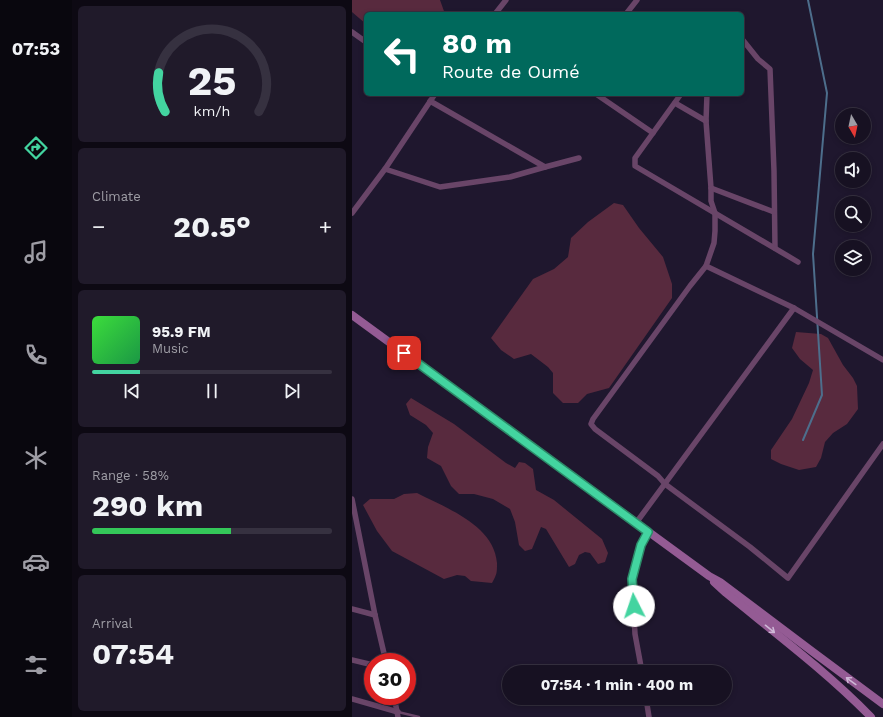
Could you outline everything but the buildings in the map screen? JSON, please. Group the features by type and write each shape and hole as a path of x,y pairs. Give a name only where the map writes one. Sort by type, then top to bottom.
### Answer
{"main road":[{"path":"352,315 648,532 709,576 720,582 883,704"},
{"path":"709,576 726,594 812,663 854,699 871,717"}],"street":[{"path":"497,12 506,0"},
{"path":"628,12 637,0"},
{"path":"352,32 364,41"},
{"path":"744,42 758,59 770,69 773,125 774,248"},
{"path":"352,213 385,169 434,96"},
{"path":"599,96 653,133"},
{"path":"680,96 635,158 635,166 798,262"},
{"path":"707,96 706,121 711,201 715,213 714,243 706,266 598,412 591,424 594,429 658,476 665,484 788,578 883,444"},
{"path":"430,101 545,167"},
{"path":"675,103 706,121"},
{"path":"385,169 440,187 510,177 579,158"},
{"path":"711,188 774,212"},
{"path":"706,266 794,308 883,360"},
{"path":"636,523 794,308"},
{"path":"352,502 384,653"},
{"path":"641,665 635,634 632,579 641,545 648,532"},
{"path":"352,609 375,615"},
{"path":"352,660 364,663"},
{"path":"352,699 398,714"},
{"path":"647,705 649,717"}],"lane":[{"path":"398,714 419,717"}],"shaded area":[{"path":"352,0 440,0 444,12 364,12 364,22 352,12"},
{"path":"614,203 623,205 639,228 663,257 672,284 672,298 609,388 587,394 578,403 563,403 553,393 553,373 548,367 531,354 514,359 501,350 491,338 533,279 554,269 568,257 571,238 588,222"},
{"path":"796,332 821,334 828,338 857,386 858,409 847,424 833,433 825,442 821,458 816,467 799,470 771,459 771,450 792,419 809,383 813,370 800,359 792,348"},
{"path":"411,398 454,424 506,463 515,468 519,462 525,463 533,469 536,490 554,500 602,539 608,553 605,562 598,564 590,553 585,552 579,555 575,564 569,567 546,529 541,527 532,549 525,551 519,545 515,522 510,509 493,499 474,494 459,494 451,486 441,466 427,458 428,447 433,433 426,425 410,415 406,404"},
{"path":"417,493 467,519 487,538 494,550 497,563 495,577 492,583 471,581 465,576 457,575 444,579 392,551 377,531 363,505 370,499 394,499 404,494"}],"waterway":[{"path":"803,440 822,395 813,254 827,93 808,0"}],"route":[{"path":"404,353 648,532 641,545 632,579 634,606"}]}
